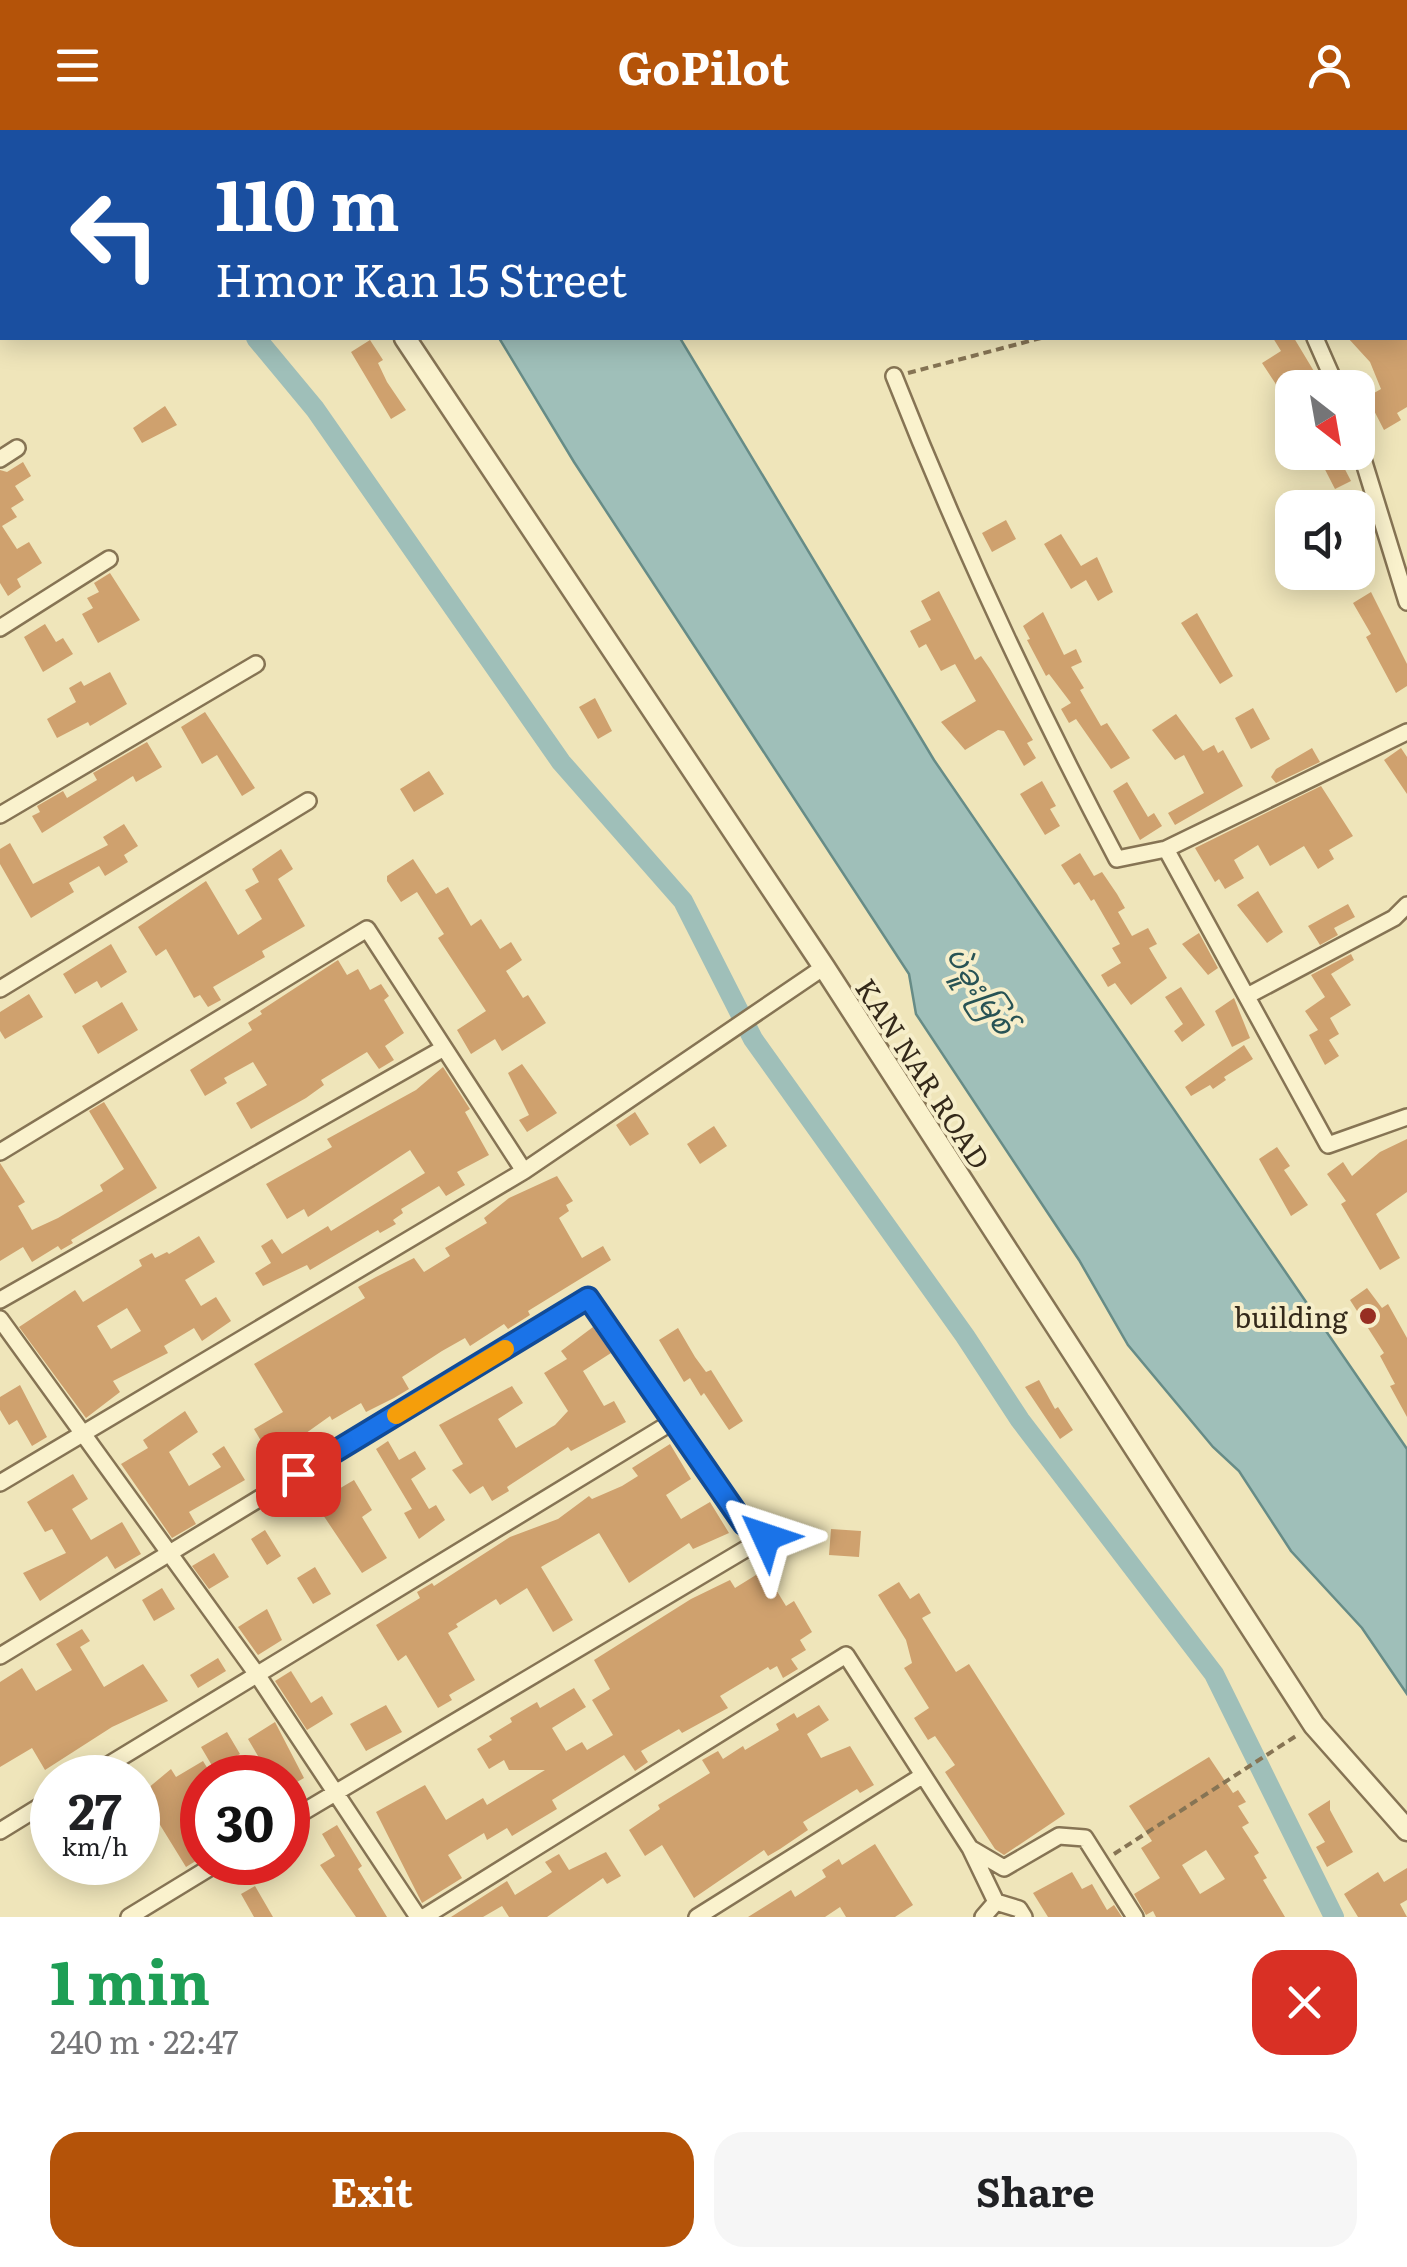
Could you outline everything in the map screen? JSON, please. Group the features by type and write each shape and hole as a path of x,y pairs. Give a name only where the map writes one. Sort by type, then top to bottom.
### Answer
{"street":[{"name":"KAN NAR ROAD","path":"405,340 824,967 1314,1724 1407,1830"},
{"path":"1315,340 1328,370"},
{"path":"894,376 940,491 1039,712 1117,859 1166,849 1407,732"},
{"path":"1366,470 1407,602"},
{"path":"0,628 109,559"},
{"path":"0,816 256,664"},
{"path":"0,989 308,801"},
{"path":"1166,849 1328,1145 1407,1116"},
{"path":"1249,995 1394,918 1407,906"},
{"path":"0,1152 366,930 524,1171"},
{"path":"0,1483 524,1171 824,967"},
{"path":"0,1300 444,1048"},
{"path":"0,1656 588,1298 744,1524 766,1537 310,1808"},
{"path":"0,1318 256,1673 421,1917 846,1655 970,1848 996,1902"},
{"path":"124,1755 672,1422"},
{"path":"697,1917 922,1776"},
{"path":"0,1831 30,1813"},
{"path":"970,1848 1004,1868 1060,1836 1085,1838 1135,1917"},
{"path":"129,1917 181,1885"},
{"path":"983,1917 996,1902"},
{"path":"996,1902 1020,1908 1024,1917"}],"path":[{"path":"894,376 1033,340"},
{"path":"1113,1855 1314,1724"}],"water":[{"name":"ပဲခူးမြစ်","path":"500,340 681,340 934,760 1407,1449 1407,1694 1362,1628 1291,1551 1239,1471 1213,1447 1128,1345 1079,1260 916,1014 909,974 574,462"}],"building":[{"path":"370,340 383,360 378,363 387,382 406,410 391,419 351,352"},
{"path":"1274,340 1295,340 1313,370 1275,370 1275,383 1262,363 1281,351"},
{"path":"1350,340 1407,340 1407,407 1397,413 1401,420 1384,430 1375,413 1375,392 1381,389 1373,370"},
{"path":"165,406 177,425 142,443 133,428"},
{"path":"23,462 31,476 15,486 24,500 11,508 17,517 2,526 17,549 29,542 42,563 17,579 21,587 8,596 0,583 0,470 7,472"},
{"path":"1325,470 1345,470 1351,481 1335,489"},
{"path":"1006,520 1016,539 992,552 982,533"},
{"path":"1061,534 1081,566 1097,557 1113,592 1098,601 1086,580 1071,589 1044,544"},
{"path":"110,573 140,620 98,643 82,614 93,608 87,598 99,592 94,583"},
{"path":"939,591 975,660 981,656 1033,740 1027,743 1036,758 1024,766 1004,731 998,730 965,750 941,722 976,701 955,664 941,671 926,644 919,648 910,631 931,620 921,601"},
{"path":"1371,592 1407,664 1407,686 1396,693 1353,603"},
{"path":"1043,612 1064,655 1076,649 1082,662 1071,667 1084,688 1080,690 1101,726 1107,723 1130,758 1111,769 1076,719 1069,723 1061,709 1071,703 1049,674 1046,676 1027,640 1030,639 1023,626"},
{"path":"1197,613 1233,676 1220,684 1181,623"},
{"path":"45,624 56,642 63,638 73,654 43,672 24,637"},
{"path":"110,672 127,704 90,726 88,722 57,738 47,719 76,702 69,688 81,681 84,686"},
{"path":"595,698 612,731 598,739 579,707"},
{"path":"1253,708 1270,739 1251,749 1235,718"},
{"path":"205,712 255,788 242,796 217,755 202,764 181,727"},
{"path":"1176,714 1203,751 1214,745 1218,753 1223,750 1243,786 1175,825 1168,813 1204,793 1184,755 1175,760 1152,730"},
{"path":"147,742 162,767 136,782 133,776 42,833 32,816 40,812 37,806 63,791 67,798 97,780 93,773"},
{"path":"1312,748 1320,762 1276,783 1271,777 1276,769"},
{"path":"1401,748 1407,757 1407,794 1384,760"},
{"path":"429,771 444,794 414,812 400,789"},
{"path":"1042,781 1056,806 1050,809 1060,826 1045,835 1020,794"},
{"path":"1127,782 1148,817 1154,813 1162,826 1140,840 1113,791"},
{"path":"1321,786 1353,836 1329,850 1334,859 1318,869 1304,846 1270,866 1258,845 1234,860 1244,878 1225,889 1219,879 1215,882 1195,848"},
{"path":"124,824 138,846 124,855 128,862 105,876 99,866 69,883 74,892 31,918 0,864 0,849 10,843 33,884 108,845 103,837"},
{"path":"281,849 293,869 278,879 305,926 262,951 265,957 213,987 221,1000 208,1007 200,995 194,998 166,949 156,956 138,927 206,881 238,935 262,919 245,890 259,882 252,869"},
{"path":"1080,853 1094,876 1102,872 1117,894 1125,908 1118,912 1132,936 1148,928 1157,944 1149,948 1167,978 1131,1005 1115,983 1108,987 1101,975 1121,963 1112,948 1120,944 1094,899 1091,901 1079,882 1074,885 1061,865"},
{"path":"413,859 436,894 448,887 471,926 481,919 500,949 511,942 522,960 506,971 546,1023 502,1051 495,1039 471,1054 457,1030 486,1011 438,938 444,934 417,892 401,902 387,881 387,876"},
{"path":"1258,891 1283,932 1267,943 1237,905"},
{"path":"1348,904 1355,917 1334,928 1338,935 1320,945 1308,926"},
{"path":"1199,933 1218,968 1208,975 1182,944"},
{"path":"111,944 127,972 101,988 97,981 75,994 63,974"},
{"path":"1351,954 1354,960 1331,974 1351,1005 1330,1018 1339,1034 1329,1040 1339,1056 1325,1065 1309,1035 1318,1030 1305,1011 1325,997 1311,975"},
{"path":"338,960 347,975 358,969 370,990 381,984 389,996 384,1000 404,1033 385,1046 394,1060 379,1069 367,1052 321,1080 324,1085 306,1098 251,1129 236,1103 267,1085 253,1062 224,1078 227,1083 205,1096 190,1070 252,1030 248,1023 262,1014 260,1011"},
{"path":"1181,987 1205,1025 1182,1042 1174,1031 1183,1024 1165,997"},
{"path":"29,994 43,1017 5,1039 0,1031 0,1012"},
{"path":"1234,998 1250,1038 1232,1047 1215,1011"},
{"path":"122,1002 138,1030 98,1054 82,1026"},
{"path":"1244,1045 1253,1059 1213,1089 1210,1085 1191,1096 1185,1087"},
{"path":"522,1064 557,1113 527,1132 519,1120 529,1115 508,1073"},
{"path":"443,1067 470,1109 465,1112 489,1155 457,1172 465,1185 446,1196 439,1186 401,1209 403,1213 393,1220 396,1224 380,1233 378,1230 310,1270 307,1265 263,1286 255,1273 271,1263 261,1246 272,1239 282,1254 328,1226 331,1231 425,1173 410,1150 308,1217 304,1209 287,1219 266,1184 332,1147 327,1139 416,1090"},
{"path":"104,1102 157,1188 61,1250 58,1246 32,1262 23,1247 0,1261 0,1163 25,1202 18,1206 32,1230 58,1218 103,1191 100,1185 124,1169 89,1111"},
{"path":"635,1112 649,1134 630,1146 616,1125"},
{"path":"714,1126 727,1146 700,1164 687,1144"},
{"path":"1407,1139 1407,1192 1376,1214 1400,1258 1380,1270 1341,1204 1346,1201 1327,1174 1343,1162 1352,1176 1380,1152"},
{"path":"1277,1147 1290,1166 1284,1170 1308,1205 1291,1216 1259,1159"},
{"path":"557,1176 573,1201 566,1205 569,1211 559,1218 582,1258 603,1246 611,1260 528,1311 530,1315 508,1329 504,1324 470,1346 465,1338 442,1351 402,1377 409,1389 394,1398 366,1412 361,1403 332,1420 330,1416 271,1458 254,1429 283,1412 254,1364 365,1298 358,1287 376,1277 414,1258 424,1272 450,1256 445,1248 487,1223 484,1218 509,1198"},
{"path":"199,1236 215,1262 185,1280 201,1306 216,1297 231,1321 202,1341 194,1328 164,1346 168,1353 113,1381 120,1392 86,1418 19,1327 75,1290 83,1302 142,1266 139,1260 152,1253 155,1258","holes":["127,1308 141,1331 111,1349 97,1326"]},
{"path":"1367,1288 1382,1308 1388,1304 1407,1338 1407,1417 1390,1386 1395,1384 1380,1356 1384,1353 1350,1300"},
{"path":"593,1327 611,1353 583,1371 604,1406 614,1401 626,1422 571,1451 568,1447 492,1501 483,1486 470,1494 452,1470 463,1464 439,1425 512,1386 523,1403 498,1419 516,1448 555,1425 568,1411 544,1373 567,1359 561,1351"},
{"path":"678,1328 743,1421 729,1430 690,1378 684,1382 659,1340"},
{"path":"1039,1380 1055,1409 1058,1407 1073,1430 1060,1439 1025,1387"},
{"path":"20,1385 47,1437 32,1446 17,1420 9,1425 0,1410 0,1397"},
{"path":"185,1411 198,1432 169,1452 189,1486 221,1467 212,1454 224,1446 245,1480 189,1512 196,1524 172,1538 121,1464 148,1448 143,1440"},
{"path":"388,1441 399,1460 415,1451 426,1469 411,1479 429,1509 436,1505 445,1520 419,1539 404,1513 412,1509 376,1449"},
{"path":"670,1444 691,1479 666,1495 681,1519 710,1502 729,1533 693,1549 689,1543 629,1583 599,1533 541,1567 573,1620 553,1632 527,1588 500,1605 496,1599 456,1624 458,1627 448,1633 475,1680 449,1695 452,1700 438,1708 406,1655 398,1661 376,1625 420,1598 417,1592 432,1583 434,1586 510,1537 558,1519 589,1496 592,1499 622,1486 638,1476 632,1468"},
{"path":"73,1474 88,1499 72,1509 91,1540 122,1522 141,1554 115,1569 107,1556 40,1601 23,1573 66,1553 52,1529 45,1532 27,1502"},
{"path":"354,1480 372,1510 362,1517 387,1558 362,1573 315,1503"},
{"path":"831,1529 861,1531 859,1557 829,1555"},
{"path":"265,1530 281,1556 267,1565 251,1539"},
{"path":"214,1553 229,1577 209,1589 192,1566"},
{"path":"315,1567 331,1594 313,1604 297,1578"},
{"path":"764,1570 786,1606 794,1601 812,1632 800,1640 806,1650 791,1659 798,1669 783,1678 777,1666 770,1670 768,1667 720,1696 728,1708 641,1751 648,1762 635,1771 624,1755 552,1800 557,1809 512,1836 507,1828 487,1840 484,1833 448,1855 462,1878 422,1903 376,1812 425,1785 446,1820 483,1798 487,1805 545,1770 509,1770 504,1760 489,1769 477,1749 512,1722 510,1718 537,1702 540,1708 574,1688 586,1707 552,1728 566,1751 582,1742 587,1750 613,1735 592,1700 610,1689 594,1660 691,1599 730,1580 735,1588"},
{"path":"899,1582 910,1599 919,1593 931,1613 922,1618 956,1672 969,1664 1065,1814 1004,1855 995,1849 945,1772 955,1765 935,1736 928,1740 914,1718 929,1708 904,1668 912,1663 906,1640 878,1595"},
{"path":"162,1588 175,1609 154,1621 142,1600"},
{"path":"267,1609 282,1640 258,1655 238,1627"},
{"path":"82,1629 90,1641 80,1647 104,1687 143,1664 168,1701 112,1727 68,1755 36,1755 32,1748 0,1767 0,1682 22,1668 36,1691 72,1670 56,1644"},
{"path":"218,1658 226,1671 198,1688 190,1675"},
{"path":"291,1671 311,1703 322,1696 333,1714 307,1730 275,1681"},
{"path":"386,1705 402,1732 366,1751 350,1724"},
{"path":"819,1705 829,1720 807,1734 821,1758 850,1746 874,1785 860,1793 857,1789 803,1822 808,1830 768,1856 764,1850 694,1898 662,1845 645,1856 629,1830 660,1809 658,1805 710,1773 702,1760 718,1751 723,1759 743,1746 745,1750 779,1730 776,1724 794,1713 797,1718"},
{"path":"275,1722 292,1755 257,1755 248,1739"},
{"path":"227,1732 240,1754 206,1755 201,1747"},
{"path":"1209,1757 1233,1793 1238,1790 1246,1802 1238,1806 1249,1823 1242,1827 1259,1853 1254,1856 1267,1878 1263,1880 1285,1917 1156,1917 1153,1911 1146,1915 1134,1894 1160,1878 1141,1848 1152,1841 1129,1806","holes":["1206,1850 1225,1879 1200,1894 1182,1865"]},
{"path":"171,1769 176,1777 180,1775 180,1857 160,1825 160,1778"},
{"path":"1330,1800 1330,1810 1353,1852 1327,1867 1316,1847 1325,1842 1308,1814"},
{"path":"337,1825 387,1917 356,1917 320,1865 335,1856 322,1834"},
{"path":"875,1844 913,1905 895,1917 846,1917 840,1907 825,1917 748,1917 791,1890 795,1897 826,1877 822,1870 839,1859 842,1865"},
{"path":"606,1852 621,1876 607,1884 603,1878 547,1917 509,1917 502,1906 483,1917 451,1917 507,1881 515,1895 552,1872 545,1862 559,1854 569,1870"},
{"path":"1407,1868 1407,1900 1400,1904 1407,1917 1358,1917 1344,1894 1378,1872 1384,1882"},
{"path":"1072,1872 1082,1889 1092,1884 1107,1910 1114,1905 1122,1917 1048,1917 1033,1893"},
{"path":"255,1886 273,1917 254,1917 241,1894"}],"waterway":[{"path":"258,340 315,409 561,762 683,901 753,1039 965,1336 1020,1420 1214,1674 1334,1917"}],"slow traffic":[{"path":"396,1415 505,1349"}],"place":[{"name":"building","path":"1368,1316"}],"route":[{"path":"298,1474 588,1298 744,1524 766,1537"}]}
